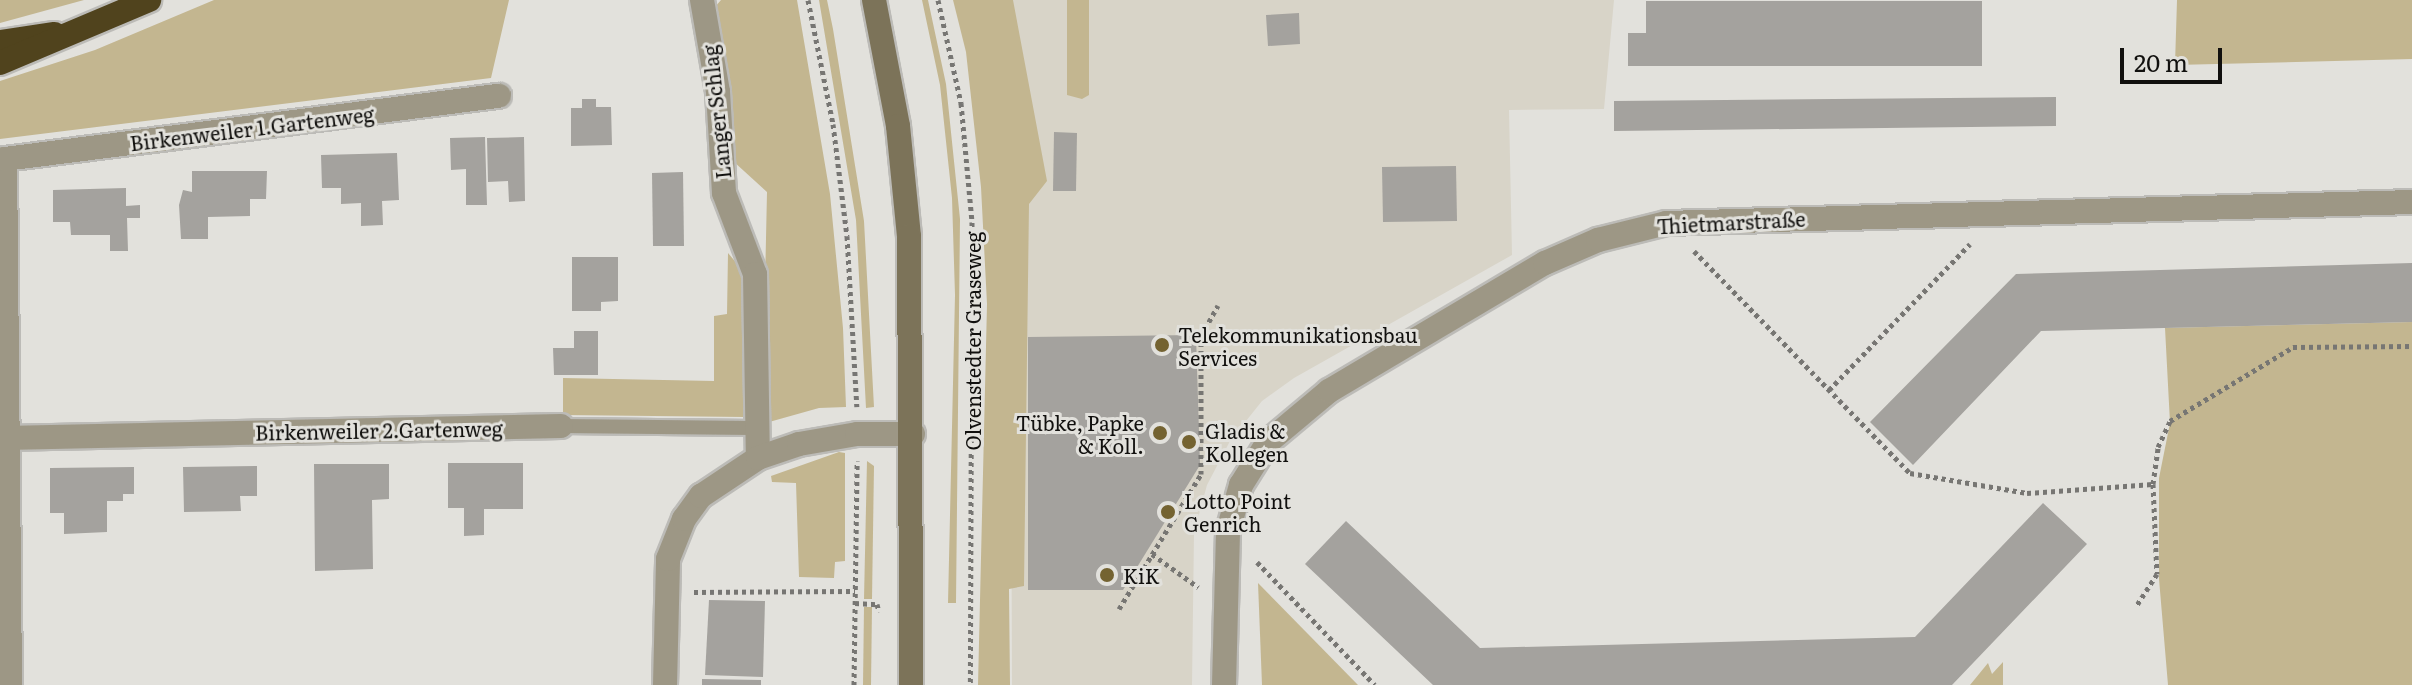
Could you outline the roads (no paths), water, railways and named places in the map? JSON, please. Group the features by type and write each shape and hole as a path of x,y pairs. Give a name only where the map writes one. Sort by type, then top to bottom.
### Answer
{"highway":[{"path":"0,63 149,0"},
{"path":"0,42 77,32"}],"main road":[{"path":"874,0 906,195 913,434 911,685"}],"street":[{"name":"Langer Schlag","path":"702,0 718,92 724,193 755,274 754,428 758,458"},
{"name":"Birkenweiler 1.Gartenweg","path":"2,438 5,159 499,96"},
{"name":"Thietmarstraße","path":"1224,685 1228,531 1234,501 1258,456 1311,404 1545,263 1609,236 1666,223 2412,202"},
{"name":"Birkenweiler 2.Gartenweg","path":"2,438 561,426"},
{"path":"665,685 667,570 675,536 701,496 758,458 817,439 913,434"},
{"path":"2,438 10,685"}],"lane":[{"name":"Birkenweiler 2.Gartenweg","path":"561,426 754,428"}],"place":[{"name":"Telekommunikationsbau Services","path":"1162,345"},
{"name":"Tübke, Papke & Koll.","path":"1160,433"},
{"name":"Gladis & Kollegen","path":"1189,442"},
{"name":"Lotto Point Genrich","path":"1168,512"},
{"name":"KiK","path":"1107,575"}]}
